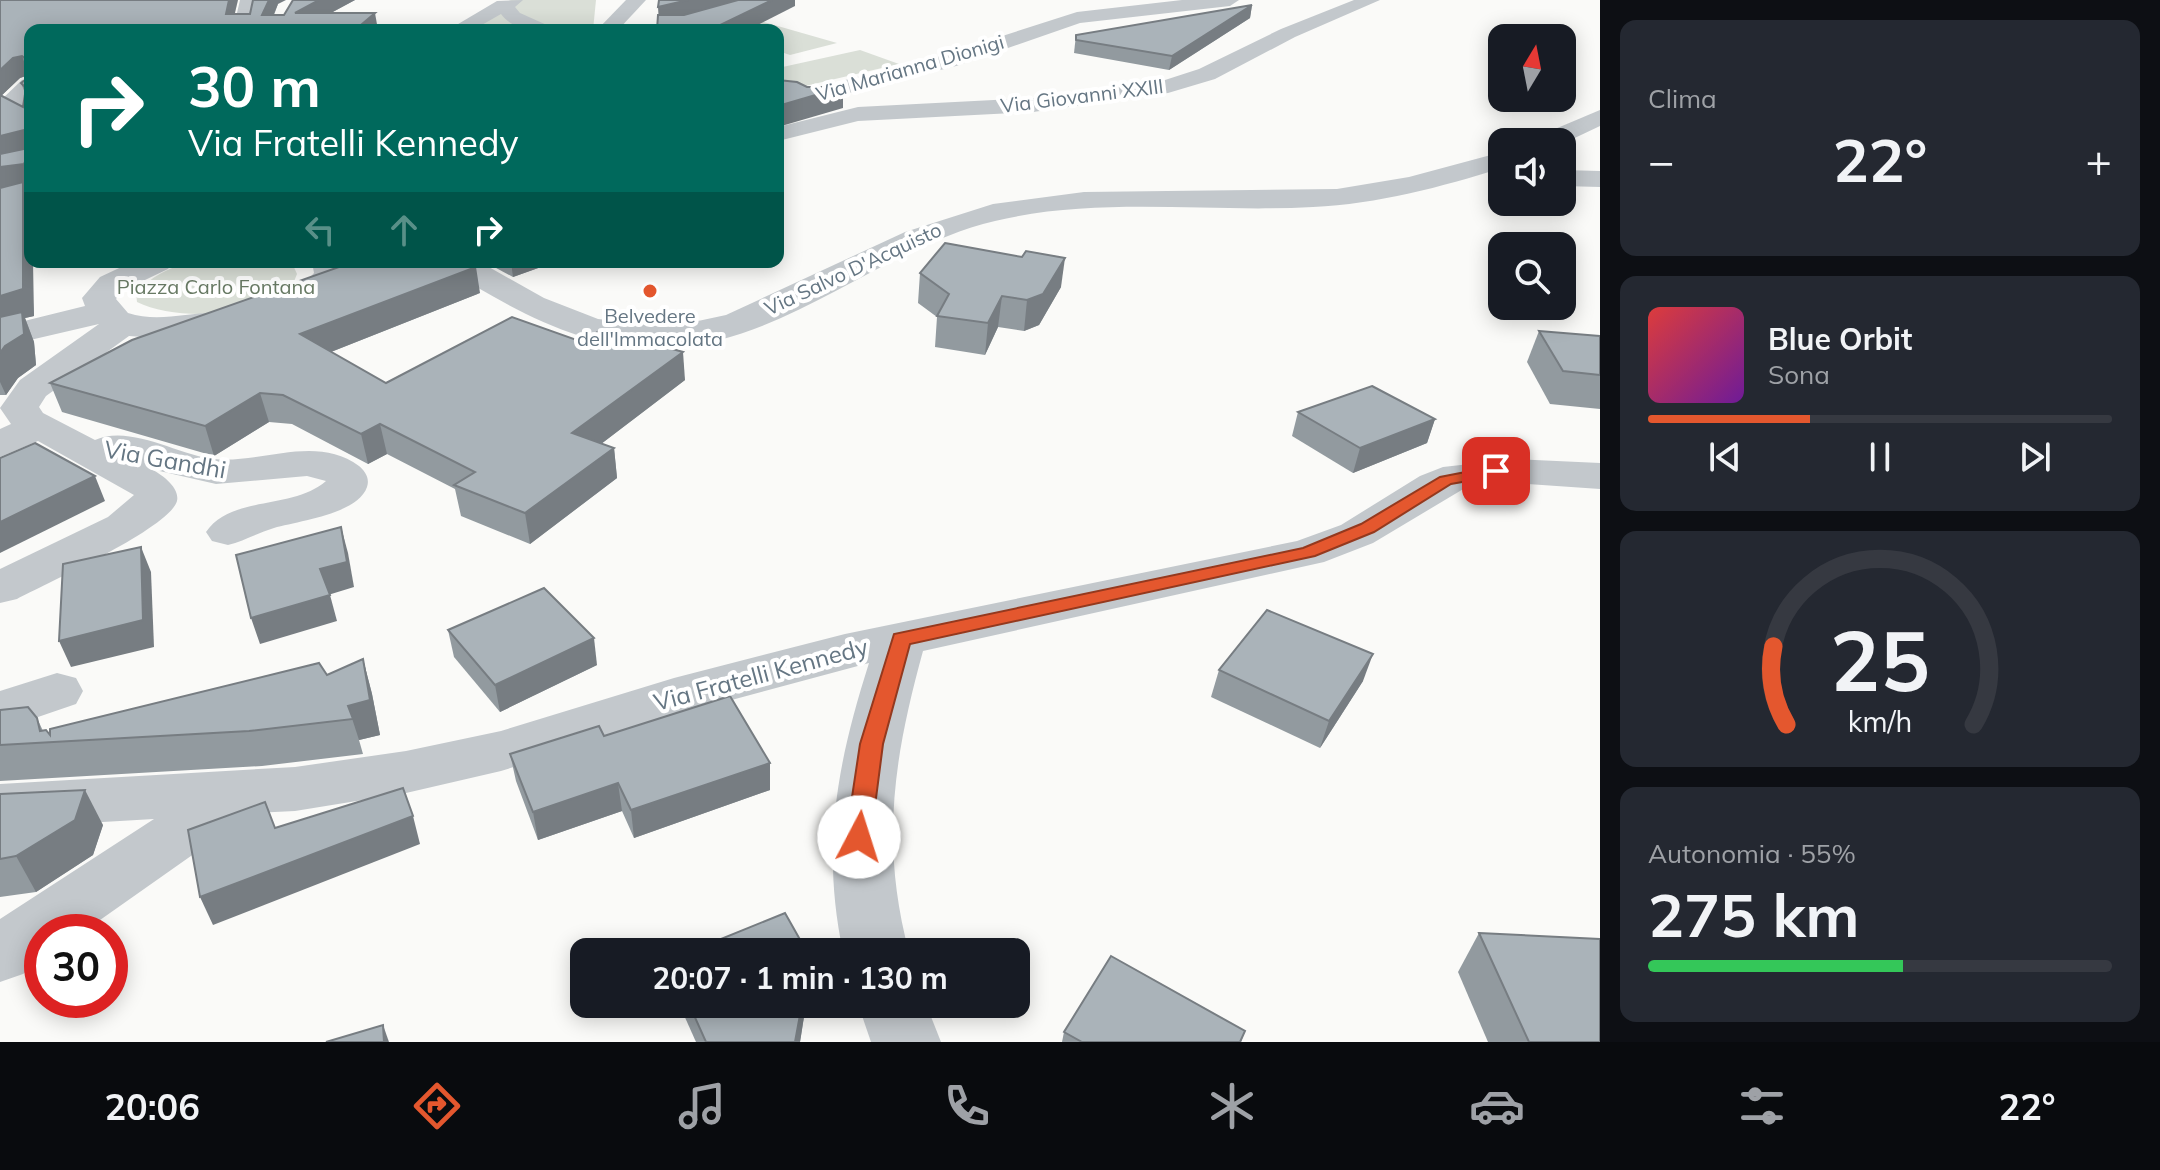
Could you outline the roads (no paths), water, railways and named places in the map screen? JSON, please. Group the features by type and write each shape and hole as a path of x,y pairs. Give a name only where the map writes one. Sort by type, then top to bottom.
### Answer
{"street":[{"path":"244,24 249,0"},
{"path":"613,24 637,0"},
{"name":"Via Marianna Dionigi","path":"784,102 955,59 1077,18 1127,9 1230,0"},
{"name":"Via Giovanni XXIII","path":"784,132 858,114 1033,105 1168,86 1207,74 1288,33 1371,0"},
{"path":"469,24 509,3 513,17 531,24"},
{"path":"24,91 9,105 24,114"},
{"path":"1576,128 1600,117"},
{"name":"Via Salvo D'Acquisto","path":"470,268 581,326 614,335 673,338 722,328 925,233 1008,209 1099,198 1328,198 1407,185 1488,164"},
{"path":"1576,178 1600,179"},
{"path":"1407,185 1488,181"},
{"path":"114,318 99,298 106,288 141,268"},
{"path":"0,337 114,318 176,329 246,316 319,287 337,268"},
{"path":"19,436 23,398 114,318"},
{"name":"Via Gandhi","path":"19,436 79,448 137,450 207,471 237,472 317,464 336,468 347,477 346,487 332,497 248,521 228,532"},
{"name":"Via Gandhi","path":"0,588 124,526 155,502 155,493 146,483 79,448"},
{"name":"Via Fratelli Kennedy","path":"0,806 238,794 363,780 475,758 729,681 901,639 1308,552 1357,534 1435,485 1458,476 1505,471 1600,476"},
{"path":"873,938 862,889 860,815 871,744 901,639"},
{"path":"0,711 57,691"},
{"path":"0,954 238,794"},
{"path":"897,1018 906,1042"}],"place":[{"name":"Belvedere dell'Immacolata","path":"650,291"}],"park label":[{"name":"Piazza Carlo Fontana","path":"216,287"}]}
